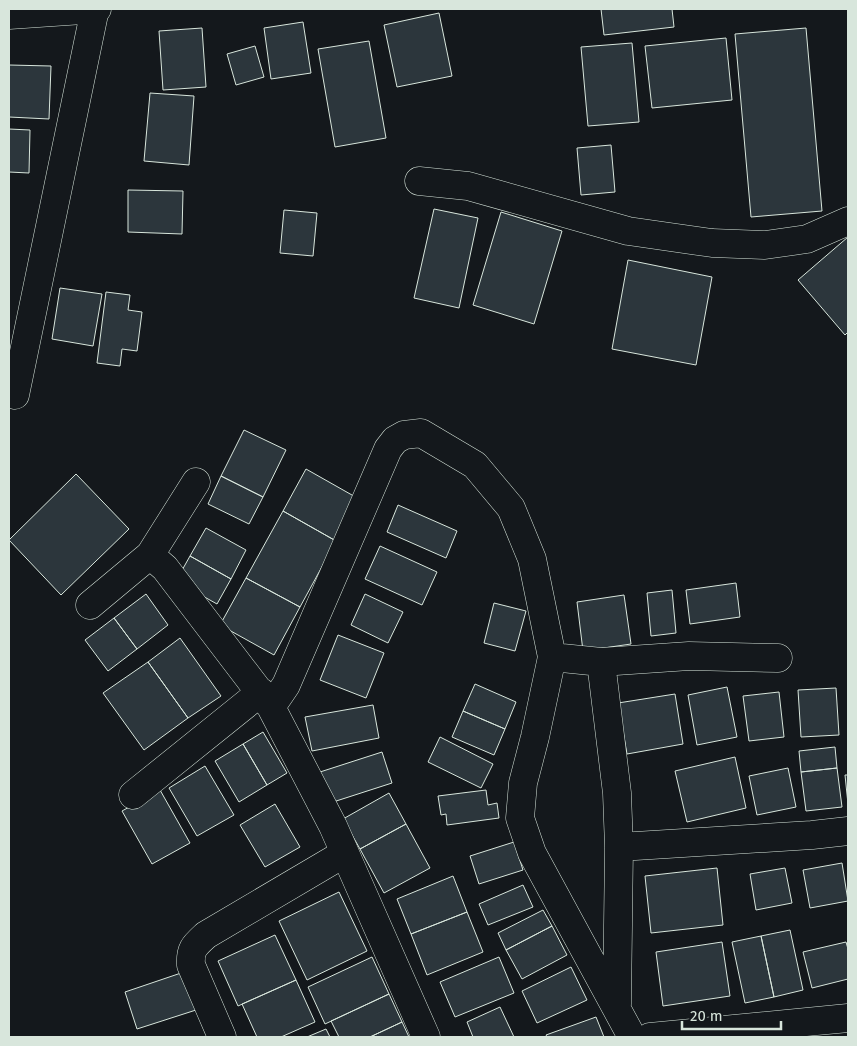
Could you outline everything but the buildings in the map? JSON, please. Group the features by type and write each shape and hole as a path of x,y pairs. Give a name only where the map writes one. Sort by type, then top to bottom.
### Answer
{"street":[{"path":"9,15 96,9 15,395"},
{"path":"419,181 468,186 628,231 712,243 765,245 807,239 848,222"},
{"path":"133,794 286,685 388,449 395,440 404,435 421,433 475,465 511,508 532,559 552,657 535,737 522,783 520,818 532,853 632,1037"},
{"path":"90,605 150,555 196,482"},
{"path":"150,555 166,568 266,700 333,826 426,1037"},
{"path":"552,657 601,662 689,656 778,658"},
{"path":"601,662 617,793 619,847 617,1008"},
{"path":"619,847 848,831"},
{"path":"222,1037 191,965 190,953 206,935 345,853"},
{"path":"650,1037 848,1018"}]}
